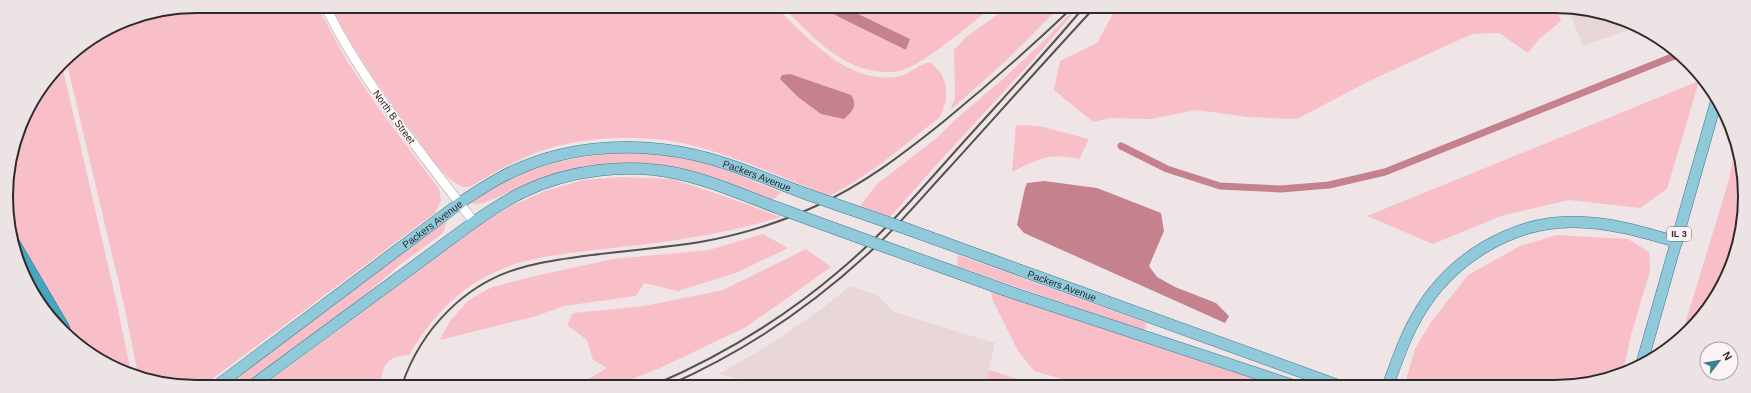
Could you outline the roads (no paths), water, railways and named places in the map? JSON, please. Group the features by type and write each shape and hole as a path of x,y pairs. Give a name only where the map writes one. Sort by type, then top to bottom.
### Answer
{"highway":[{"path":"26,264 52,309"}],"main road":[{"name":"IL 3","path":"1644,356 1714,107"},
{"name":"Packers Avenue","path":"225,380 460,203 498,178 538,162 579,151 611,147 645,147 696,155 730,166 1322,380"},
{"name":"Packers Avenue","path":"260,380 474,222 508,200 548,182 585,173 615,169 674,173 706,181 1016,294 1277,380"},
{"path":"1390,380 1406,339 1419,313 1433,292 1465,260 1486,246 1527,228 1549,223 1573,222 1623,227 1677,242"}],"street":[{"name":"North B Street","path":"329,13 348,51 376,93 474,222"}],"waterway":[{"path":"1121,146 1167,169 1220,186 1281,189 1329,185 1385,172 1673,57"}],"railway":[{"path":"404,380 410,364 421,345 448,311 465,296 483,284 503,274 554,260 686,244 730,236 788,218 850,189 898,157 943,122 1009,66 1067,13"},
{"path":"665,380 727,349 774,321 857,256 906,206 1042,56 1079,13"},
{"path":"680,380 750,343 801,309 849,271 901,220 1090,13"}]}
